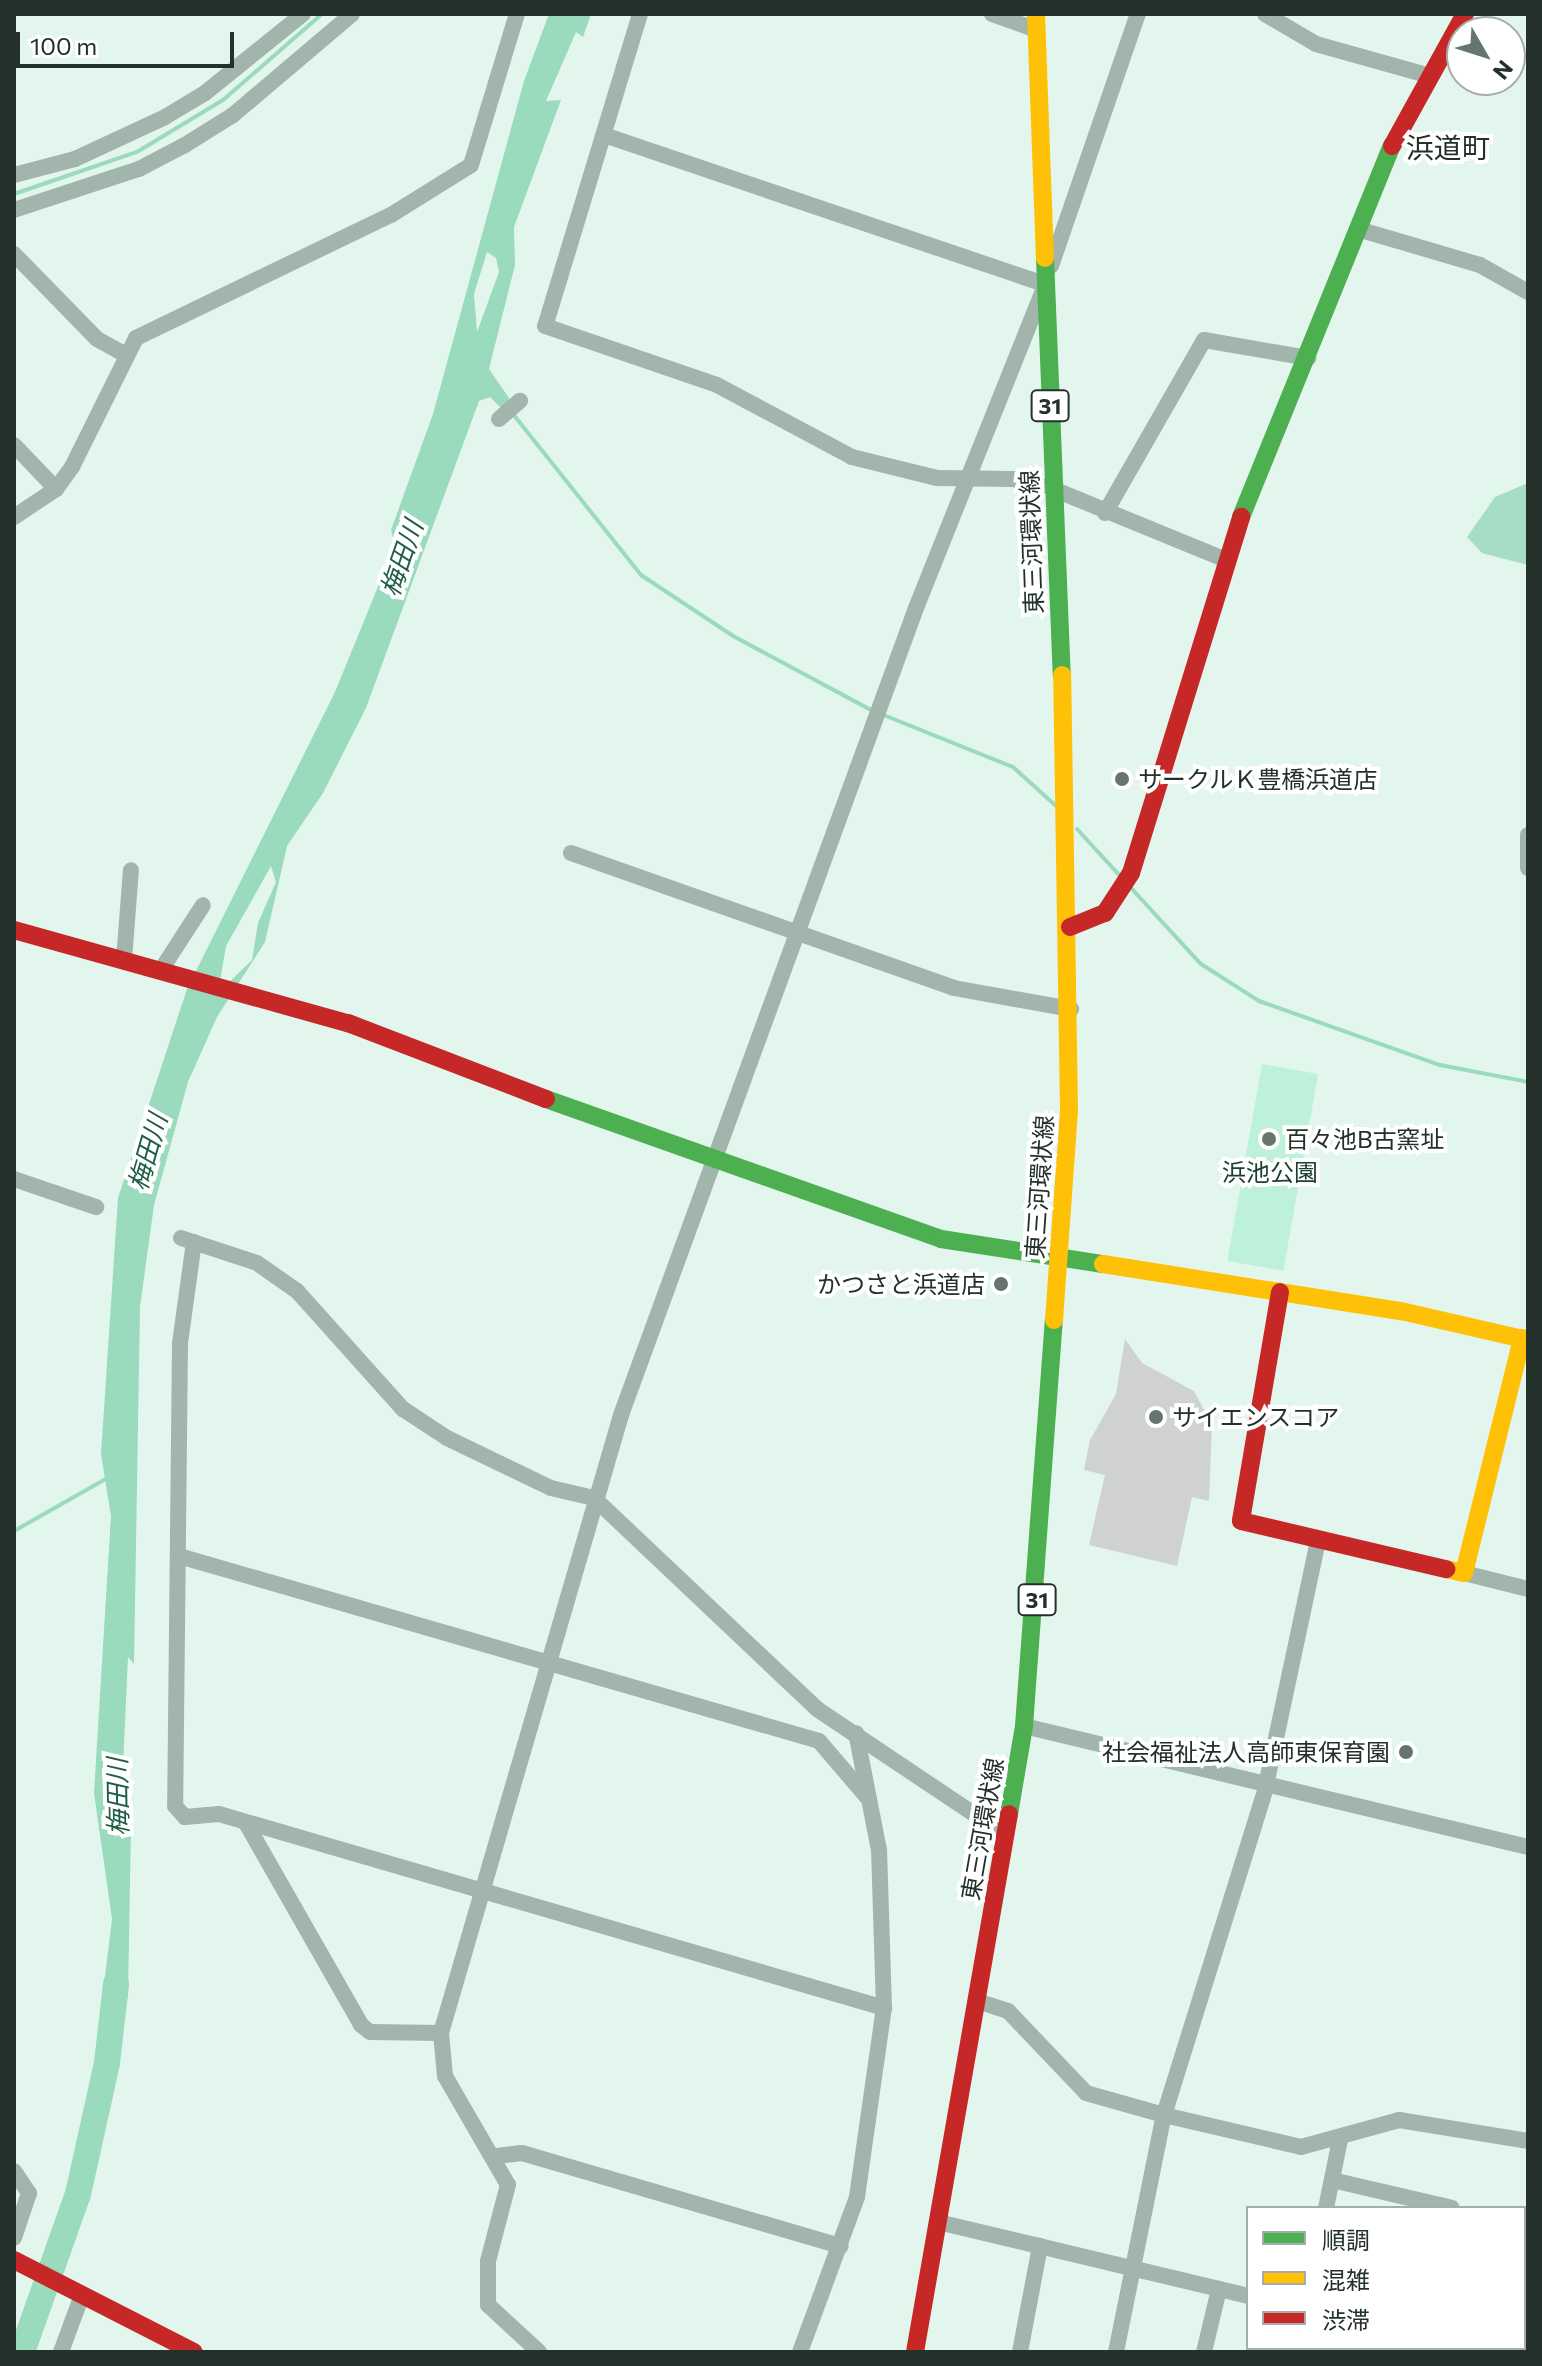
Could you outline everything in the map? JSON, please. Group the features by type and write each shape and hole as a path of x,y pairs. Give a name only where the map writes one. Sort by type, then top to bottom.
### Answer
{"street":[{"path":"14,175 75,159 165,117 215,86 303,14"},
{"path":"14,210 139,169 185,145 233,115 352,14"},
{"path":"14,517 56,489 72,467 124,354 136,338 391,215 471,165 517,14"},
{"path":"640,14 545,326 717,385 852,457 937,478 1013,479 1053,489 1105,513 1224,559"},
{"path":"992,14 1036,22"},
{"path":"539,2352 488,2305 484,2290 508,2185 497,2156 445,2076 441,2033 594,1498 883,700 1045,284 1138,14"},
{"path":"1265,14 1316,44 1427,75"},
{"path":"1070,927 1105,913 1131,873 1224,559 1361,230 1395,138 1427,75 1465,14"},
{"name":"東三河環状線","path":"915,2352 1024,1726 1058,1258 1071,1009 1068,838 1036,22"},
{"path":"604,135 1045,284"},
{"path":"1361,230 1480,265 1528,292"},
{"path":"14,254 97,339 124,354"},
{"path":"1105,513 1204,340 1308,358"},
{"path":"499,419 520,401"},
{"path":"14,445 56,489"},
{"path":"1528,835 1528,868"},
{"path":"571,853 954,988 1071,1009"},
{"path":"124,960 131,870"},
{"path":"161,970 203,905"},
{"path":"14,930 269,999 900,1228 1058,1258 1280,1292 1525,1339 1464,1573"},
{"path":"14,1179 96,1207"},
{"path":"884,2008 480,1893 219,1814 185,1817 175,1806 180,1343 188,1240 257,1263 297,1291 403,1409 447,1438 551,1488 594,1498 765,1664 856,1733 1005,1835"},
{"path":"1280,1292 1241,1521 1528,1589"},
{"path":"1116,2352 1164,2115 1266,1780 1318,1541"},
{"path":"179,1556 819,1741 867,1797"},
{"path":"1024,1726 1266,1780 1528,1847"},
{"path":"800,2352 857,2197 884,2008 885,1911 856,1733"},
{"path":"246,1823 361,2025 370,2032 441,2033"},
{"path":"977,2001 1008,2011 1086,2093 1164,2115 1301,2147 1340,2140 1399,2120 1528,2141"},
{"path":"1326,2206 1340,2140"},
{"path":"497,2156 522,2153 841,2246"},
{"path":"14,2171 29,2193 14,2238"},
{"path":"1332,2180 1443,2206"},
{"path":"938,2222 1246,2296"},
{"path":"1020,2352 1040,2246"},
{"path":"14,2260 194,2352"},
{"path":"1204,2352 1219,2289"},
{"path":"61,2352 81,2294"}],"green space":[{"name":"浜池公園","path":"1262,1064 1318,1074 1283,1271 1227,1261"}],"shaded area":[{"path":"1528,483 1528,565 1482,553 1467,537 1495,497"}],"water":[{"path":"549,14 591,14 583,37 576,32 546,101 561,100 514,227 515,265 489,369 511,401 501,408 490,397 479,401 366,708 323,793 287,846 265,942 217,1017 188,1082 154,1205 140,1307 134,1664 128,1657 123,1766 131,1826 128,1996 122,2018 100,2017 112,1919 94,1793 111,1516 101,1454 118,1198 187,989 335,692 395,545 391,530 433,414 524,81","holes":["487,252 496,258 499,272 477,332 474,294","271,866 276,882 258,923 252,960 218,993 226,946"]}],"building":[{"name":"サイエンスコア","path":"1125,1339 1142,1363 1194,1391 1212,1425 1209,1501 1192,1497 1177,1566 1089,1545 1105,1475 1084,1470 1090,1440 1116,1394"}],"waterway":[{"path":"14,194 137,152 223,100 322,14"},
{"path":"513,414 641,575 733,636 873,711"},
{"path":"881,714 1013,767 1055,805"},
{"path":"1077,829 1120,876"},
{"path":"1131,888 1201,964 1259,1001 1440,1065 1528,1082"},
{"path":"14,1531 109,1477"},
{"name":"梅田川","path":"22,2352 78,2194 107,2063 116,1984"}],"traffic: fast":[{"path":"1241,517 1392,146"},
{"path":"1045,258 1062,675"},
{"path":"546,1099 941,1239 1103,1264"},
{"path":"1009,1814 1024,1726 1054,1320"}],"traffic: slow":[{"path":"1036,14 1045,258"},
{"path":"1054,1320 1069,1111 1062,675"},
{"path":"1103,1264 1401,1311 1528,1340"},
{"path":"1446,1569 1464,1573 1522,1338"}],"traffic: jam":[{"path":"1392,146 1465,14"},
{"path":"1070,927 1105,913 1131,873 1241,517"},
{"path":"14,930 348,1023 546,1099"},
{"path":"1280,1292 1241,1521 1446,1569"},
{"path":"915,2352 1009,1814"},
{"path":"14,2260 194,2352"}],"place":[{"name":"サークルＫ豊橋浜道店","path":"1122,779"},
{"name":"百々池B古窯址","path":"1269,1139"},
{"name":"かつさと浜道店","path":"1001,1284"},
{"name":"サイエンスコア","path":"1156,1417"},
{"name":"社会福祉法人高師東保育園","path":"1406,1752"}],"district":[{"name":"浜道町","path":"1448,147"}]}
